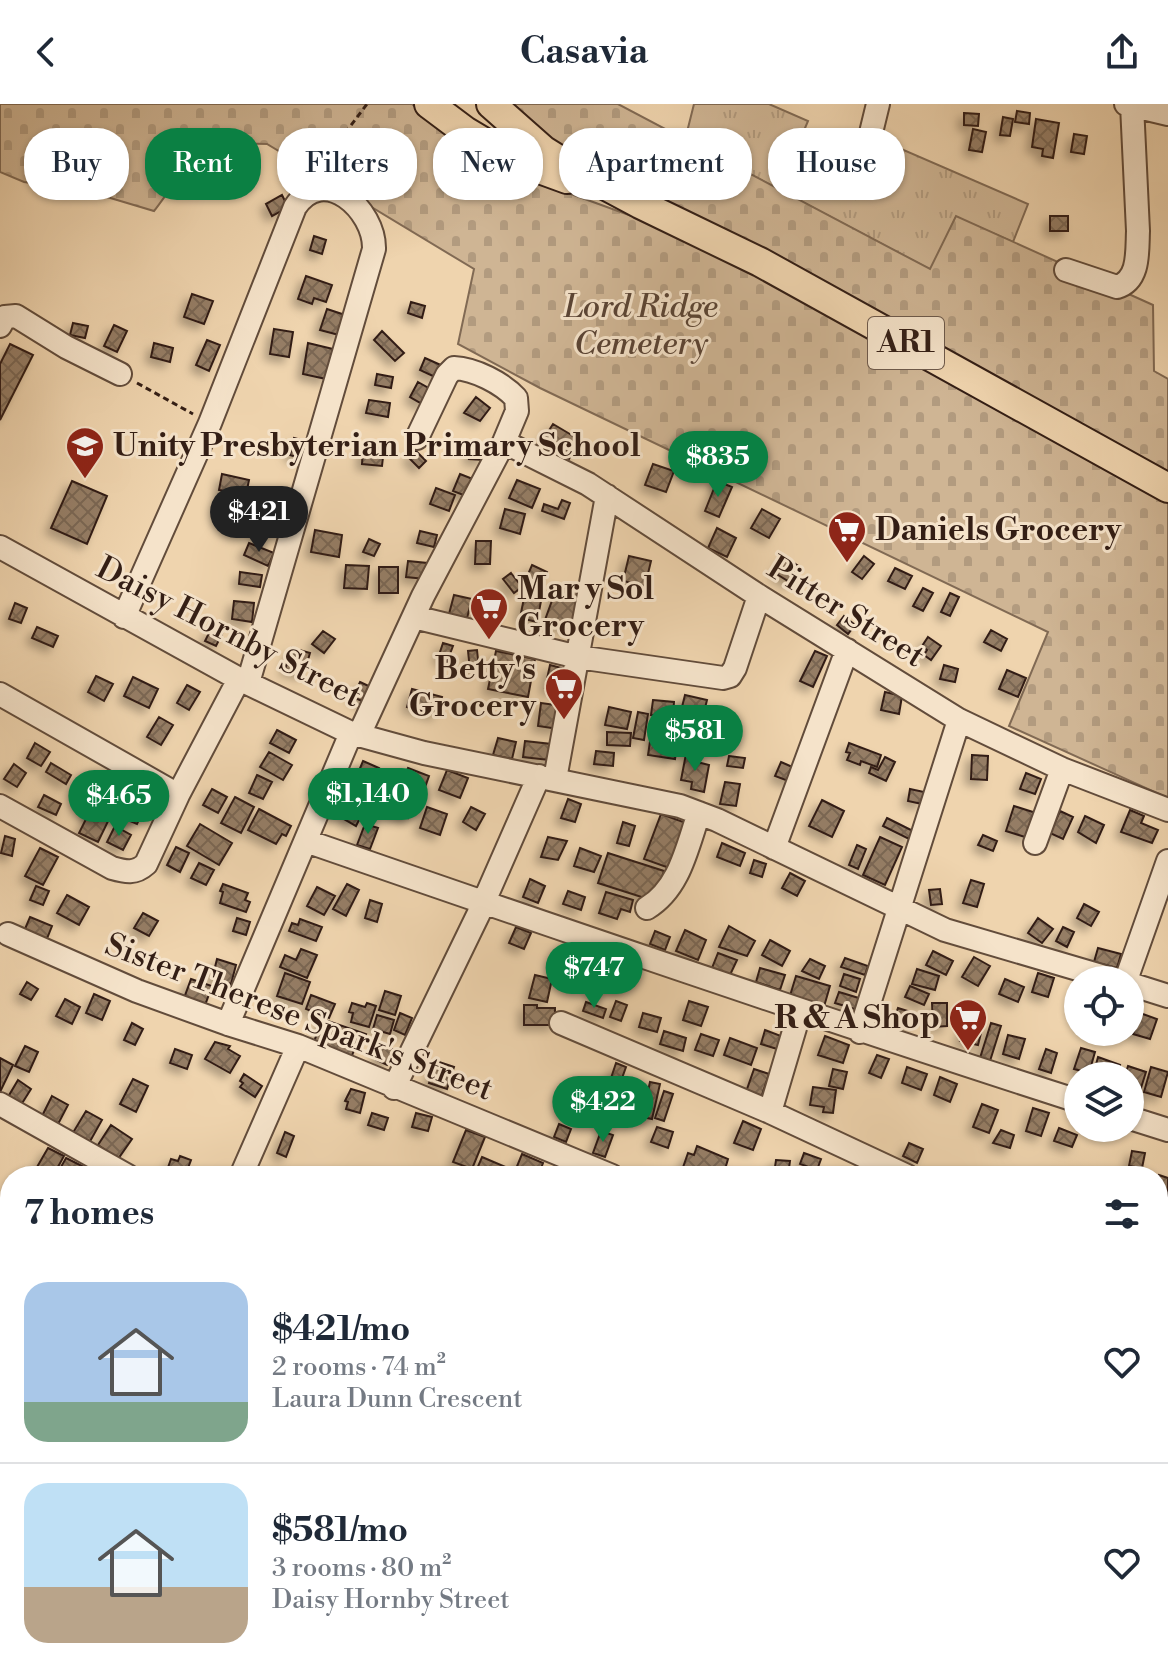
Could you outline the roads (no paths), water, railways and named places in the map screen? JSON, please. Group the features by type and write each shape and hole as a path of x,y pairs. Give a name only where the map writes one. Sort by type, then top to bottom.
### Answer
{"main road":[{"name":"AR1","path":"429,104 465,131 512,159 640,204"},
{"name":"AR1","path":"491,104 543,150 640,204 760,262 1168,488"}],"street":[{"path":"872,128 878,104"},
{"path":"1126,104 1168,114"},
{"path":"1066,270 1117,287 1128,282 1132,275 1138,231 1132,105"},
{"path":"0,806 112,868 133,872 146,864 178,795 244,681 374,249 370,224 346,197 331,189 316,188 304,194 295,207 210,423 124,617"},
{"path":"0,326 5,317 16,316 66,347 120,374"},
{"path":"228,1024 355,734 504,442 517,411 516,398 507,388 464,368 454,368 447,375 417,438"},
{"name":"Pitter Street","path":"504,442 607,496 759,596 959,720 1062,769 1168,810"},
{"path":"394,1088 547,778 578,657 607,496"},
{"name":"Daisy Hornby Street","path":"0,547 244,681 355,734 424,753 699,813 945,930 1067,966"},
{"path":"414,617 578,657 723,678 730,676 735,668 759,596"},
{"path":"774,848 847,650"},
{"path":"0,694 178,795"},
{"path":"860,1032 959,720"},
{"path":"1035,843 1062,769"},
{"path":"647,908 658,901 677,877 699,813"},
{"path":"306,841 860,1032 1064,1097"},
{"path":"1133,966 1168,861"},
{"name":"Sister Therese Spark's Street","path":"8,934 137,991 298,1046 587,1166"},
{"path":"1144,988 1168,996"},
{"path":"770,1112 800,1011"},
{"path":"561,1023 770,1112 886,1166"},
{"path":"245,1166 298,1046"},
{"path":"0,1104 110,1166"},
{"path":"1144,1122 1168,1130"}],"place":[{"name":"Unity Presbyterian Primary School","path":"85,480"},
{"name":"Daniels Grocery","path":"847,564"},
{"name":"Mar y Sol Grocery","path":"489,641"},
{"name":"Betty's Grocery","path":"564,721"},
{"name":"R & A Shop","path":"968,1052"}],"park label":[{"name":"Lord Ridge Cemetery","path":"641,326"}]}
